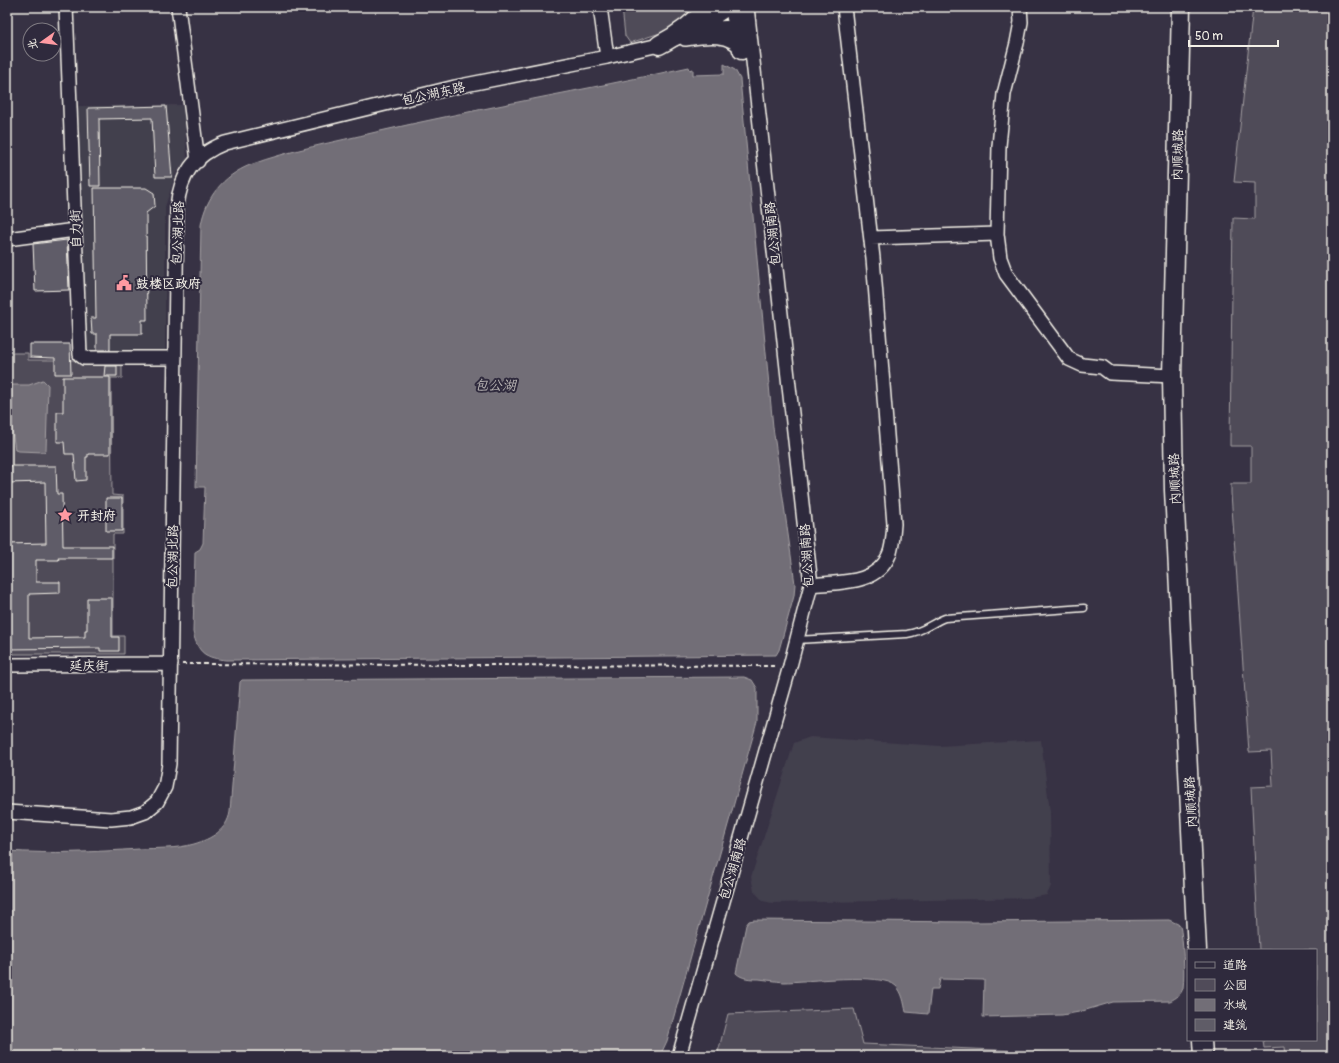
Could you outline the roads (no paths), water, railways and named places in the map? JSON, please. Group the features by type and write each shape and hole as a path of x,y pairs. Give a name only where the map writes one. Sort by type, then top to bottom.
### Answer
{"street":[{"name":"自力街","path":"66,7 80,355 84,358 175,358"},
{"path":"178,7 198,161"},
{"path":"600,7 607,57"},
{"path":"677,38 695,22 708,7"},
{"name":"包公湖东路","path":"198,161 212,149 225,143 455,88 607,57 677,38 730,7"},
{"path":"734,7 743,40"},
{"path":"743,40 747,7"},
{"path":"811,585 866,578 875,574 884,566 890,553 894,524 871,238 844,7"},
{"path":"1020,7 1020,22 1017,43 1004,94 999,146 997,234 1000,258 1006,274 1069,359 1082,365 1102,367 1110,373 1172,376"},
{"name":"内顺城路","path":"1181,7 1172,376 1174,490 1197,949"},
{"path":"677,38 721,27 743,40"},
{"name":"包公湖东路","path":"677,38 726,38 738,44 743,40 754,74"},
{"name":"包公湖南路","path":"679,1056 790,666 811,585 754,74"},
{"name":"包公湖北路","path":"7,812 123,818 138,815 153,806 163,793 168,773 177,202 181,182 188,170 198,161"},
{"path":"7,239 75,230"},
{"path":"871,238 997,234"},
{"name":"延庆街","path":"7,665 170,664"},
{"path":"1202,1041 1203,1056"}],"lane":[{"path":"796,640 907,634 919,632 936,621 946,618 1084,608"}],"water":[{"name":"包公湖","path":"724,64 735,70 740,79 773,427 795,584 794,596 779,650 776,655 227,660 214,658 204,654 197,645 193,632 195,552 200,549 203,543 205,487 196,487 201,225 207,205 224,181 250,165 281,155 415,123 689,67 690,70 693,69 693,75 724,74"},
{"path":"43,380 48,385 46,450 44,452 15,450 11,423 7,417 7,385 29,385"},
{"path":"744,677 752,680 757,688 757,722 667,1041 660,1056 7,1056 7,851 73,852 174,848 200,842 217,833 226,824 230,812 240,682 242,680"},
{"path":"1169,920 1180,925 1184,974 1183,988 1178,996 1170,1001 1113,1002 1079,1012 1062,1015 983,1017 984,980 940,979 938,989 931,989 928,1014 906,1012 903,998 896,986 876,979 784,982 747,978 738,975 736,973 746,925 749,921 974,922"}],"place":[{"name":"鼓楼区政府","path":"124,283"},
{"name":"开封府","path":"65,515"}]}
